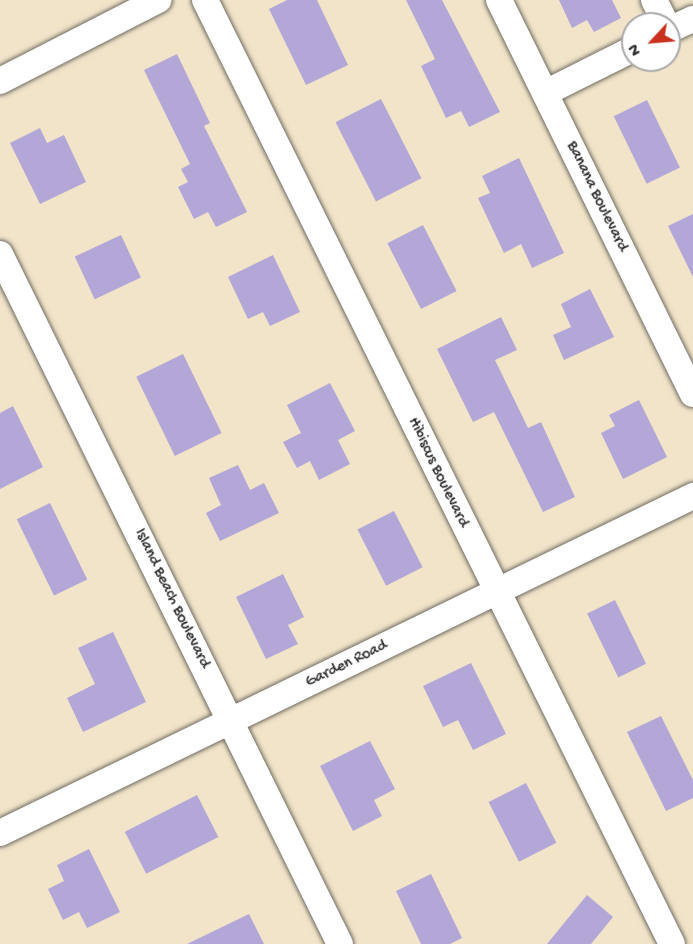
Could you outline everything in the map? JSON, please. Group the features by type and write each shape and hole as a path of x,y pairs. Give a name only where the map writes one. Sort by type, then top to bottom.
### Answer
{"street":[{"path":"0,81 158,0"},
{"name":"Hibiscus Boulevard","path":"205,0 495,592 672,944"},
{"name":"Banana Boulevard","path":"500,0 693,394"},
{"path":"545,93 621,55"},
{"name":"Island Beach Boulevard","path":"0,254 340,944"},
{"name":"Garden Road","path":"0,833 693,496"}],"building":[{"path":"287,0 317,0 348,65 306,85 269,9"},
{"path":"406,0 442,0 500,112 469,127 461,111 446,118 421,66 435,59"},
{"path":"559,0 612,0 621,18 594,32 587,20 572,28"},
{"path":"177,54 210,123 204,126 247,212 216,227 208,212 194,219 178,187 188,182 181,169 190,164 144,70"},
{"path":"381,99 421,178 376,201 336,122"},
{"path":"647,100 680,167 647,184 614,116"},
{"path":"40,128 47,143 64,135 86,182 40,204 10,143"},
{"path":"519,158 564,253 532,268 521,244 504,253 478,198 490,193 482,176"},
{"path":"693,214 693,277 668,226"},
{"path":"423,225 457,291 421,309 387,243"},
{"path":"121,235 141,278 95,299 75,257"},
{"path":"273,255 300,312 270,326 263,312 248,319 228,277"},
{"path":"590,289 614,337 564,360 553,335 571,327 561,304"},
{"path":"501,317 517,350 495,360 528,428 541,422 575,497 543,512 494,412 473,422 437,349"},
{"path":"183,354 222,433 175,456 136,377"},
{"path":"330,383 355,431 338,440 350,464 319,480 310,461 297,468 283,442 301,433 287,405"},
{"path":"639,400 667,457 623,479 601,433 615,426 609,415"},
{"path":"13,406 43,467 0,489 0,413"},
{"path":"238,465 250,490 264,483 279,513 220,541 206,513 221,505 209,478"},
{"path":"50,503 87,579 54,596 17,519"},
{"path":"394,511 423,567 386,586 357,530"},
{"path":"283,574 304,617 288,625 298,644 266,659 236,597"},
{"path":"615,600 646,664 618,677 587,614"},
{"path":"113,632 146,702 83,732 67,698 95,684 78,648"},
{"path":"471,663 506,734 473,750 458,720 443,727 423,686"},
{"path":"661,716 693,780 693,798 666,811 627,732"},
{"path":"370,741 395,789 374,800 382,816 353,831 320,766"},
{"path":"526,783 556,843 519,862 489,802"},
{"path":"197,795 218,837 146,874 125,832"},
{"path":"89,849 120,912 87,928 79,912 63,920 48,889 64,881 57,865"},
{"path":"431,874 462,938 450,944 421,944 396,891"},
{"path":"587,895 613,917 591,944 547,944"},
{"path":"249,914 264,944 187,944"}]}
